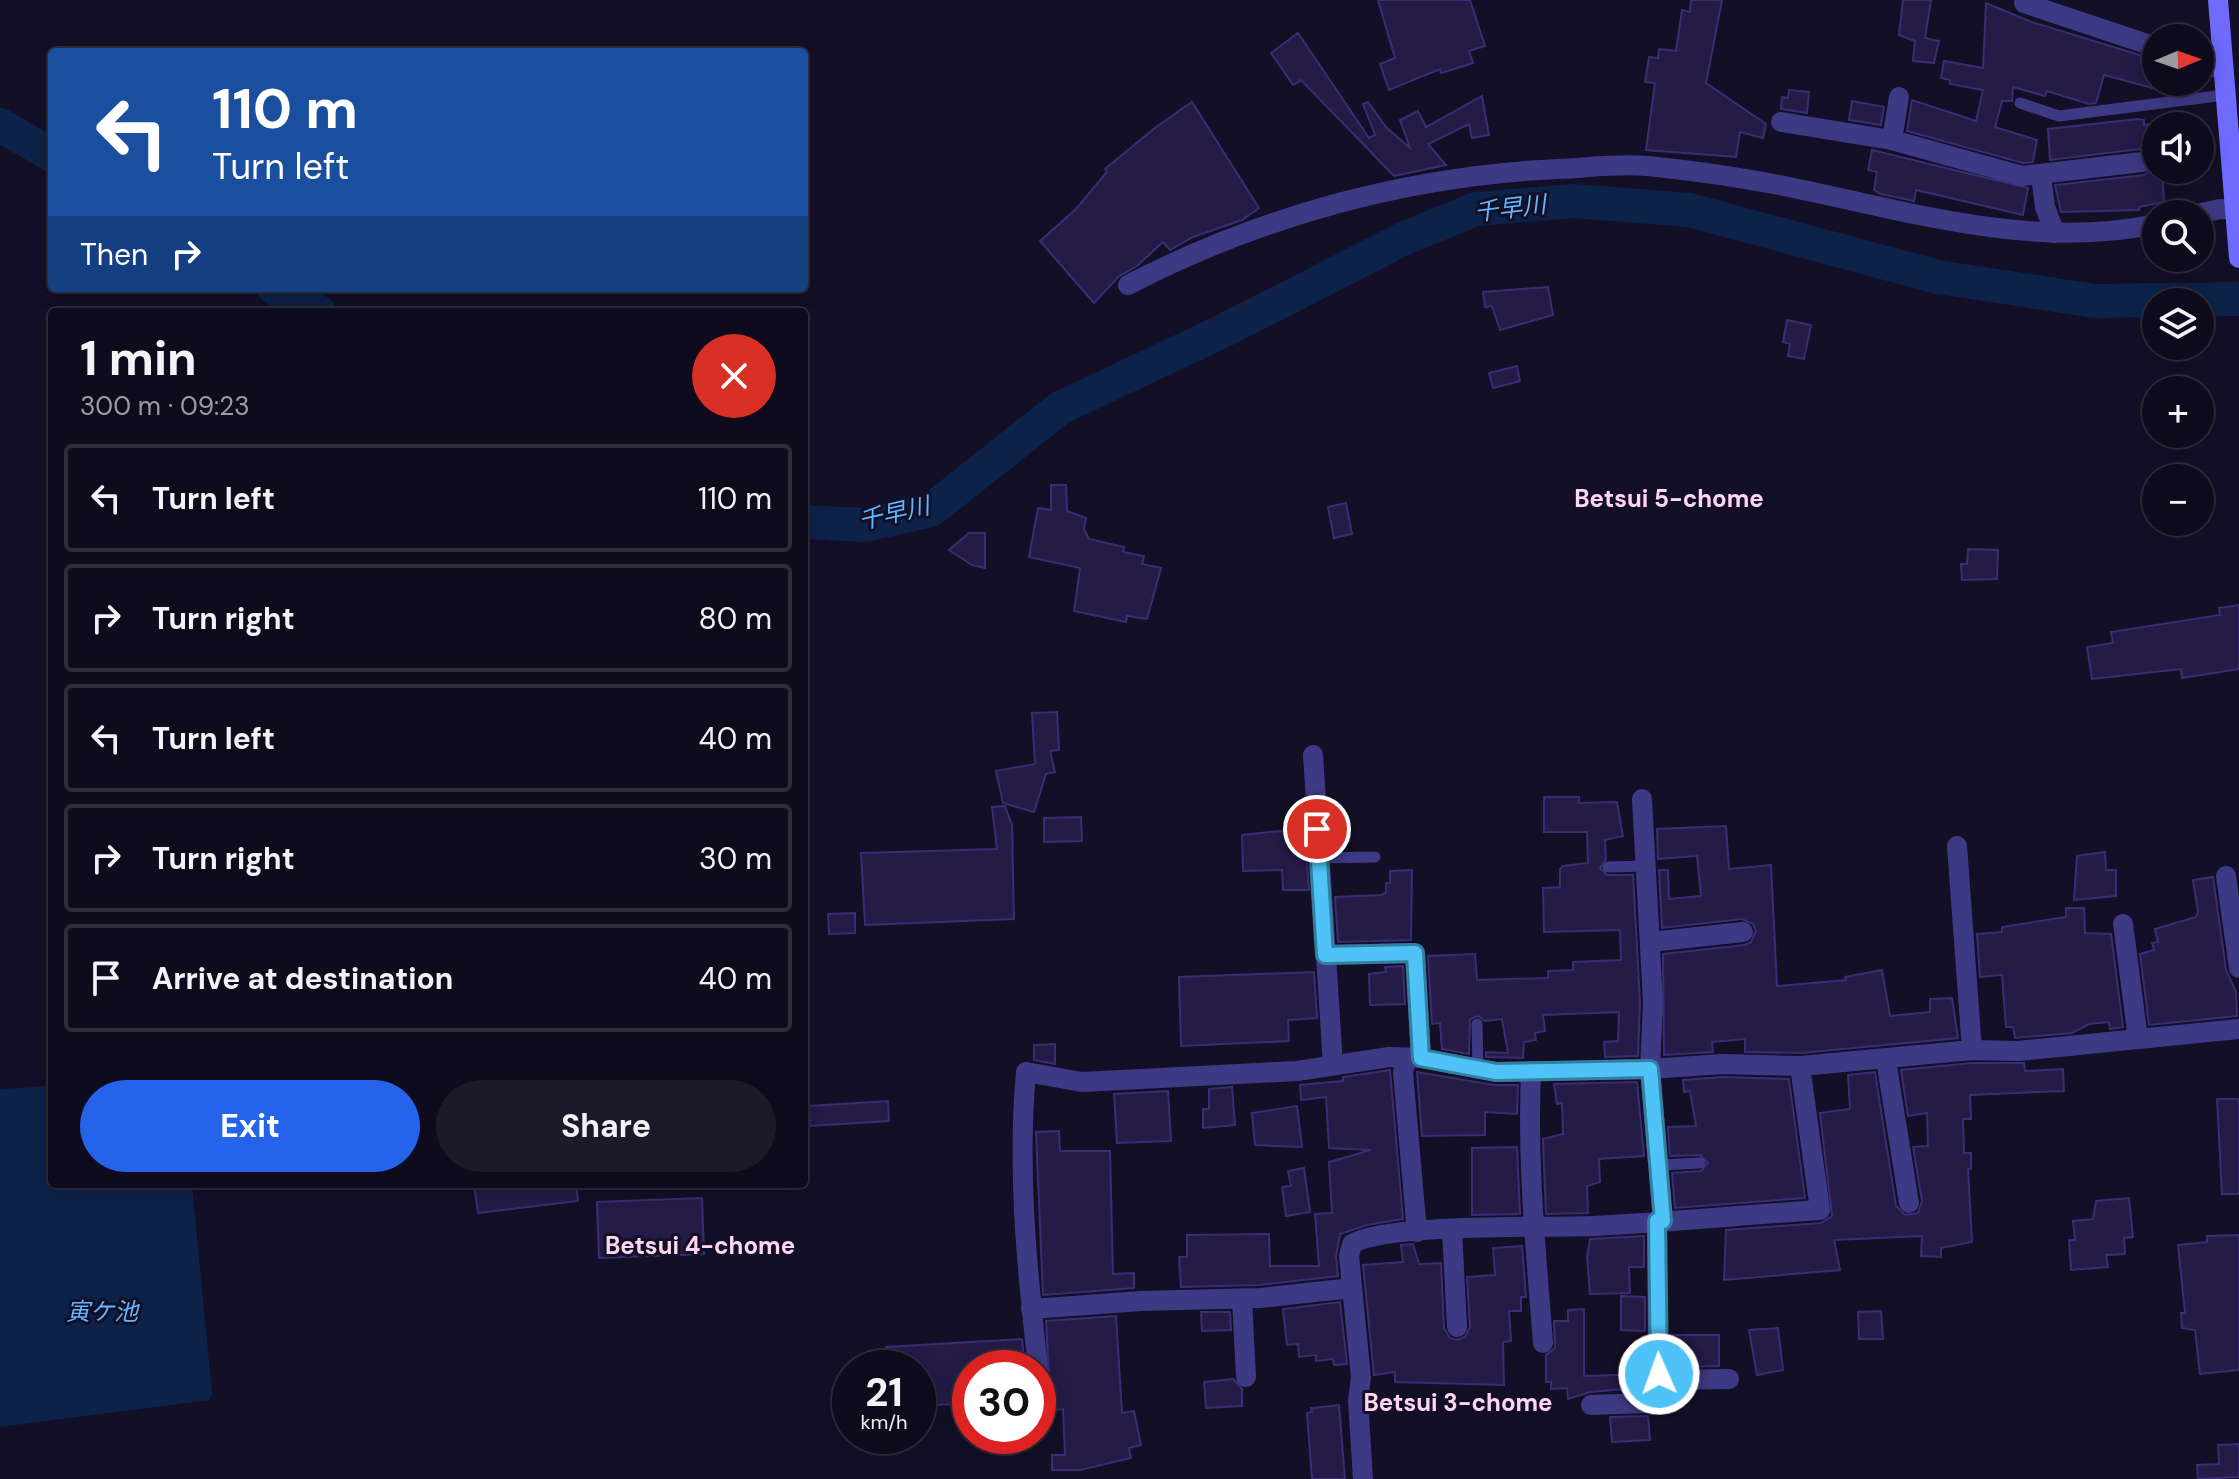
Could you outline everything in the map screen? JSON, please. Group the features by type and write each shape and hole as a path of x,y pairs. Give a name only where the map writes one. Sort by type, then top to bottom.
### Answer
{"main road":[{"path":"2218,0 2239,258"}],"street":[{"path":"2024,3 2142,42"},
{"path":"2214,67 2223,68"},
{"path":"1892,140 1899,97"},
{"path":"1781,122 1892,140 2022,176 2142,162"},
{"path":"1128,285 1183,257 1295,216 1353,199 1490,172 1645,166 1777,185 1981,225 2055,233 2142,225"},
{"path":"2041,175 2045,207 2055,233"},
{"path":"2214,214 2236,213"},
{"path":"1313,755 1325,955 1332,999 1333,1065"},
{"path":"1642,799 1653,1002 1650,1069 1661,1165 1658,1365 1664,1385"},
{"path":"1957,846 1972,1050"},
{"path":"2226,876 2239,968"},
{"path":"2123,924 2138,1039"},
{"path":"1650,942 1743,932"},
{"path":"1325,955 1415,953 1414,1058 1403,1073 1417,1232"},
{"path":"1036,1350 1025,1240 1022,1117 1026,1072 1082,1082 1297,1071 1414,1058 1478,1070 1531,1072 1722,1064 1800,1066 1972,1050 2018,1051 2239,1029"},
{"path":"1886,1060 1909,1203"},
{"path":"1363,1479 1358,1400 1361,1378 1349,1256 1352,1244 1364,1236 1417,1232 1820,1210 1800,1066"},
{"path":"1531,1072 1528,1137 1543,1343"},
{"path":"1452,1230 1457,1327"},
{"path":"1031,1309 1141,1301 1242,1299 1352,1288"},
{"path":"1242,1299 1246,1377"},
{"path":"1591,1405 1646,1403 1659,1396 1669,1380 1729,1379"}],"lane":[{"path":"2020,103 2059,116 2225,95"},
{"path":"1319,858 1375,857"},
{"path":"1608,867 1646,866"},
{"path":"1477,1024 1478,1070"},
{"path":"1661,1165 1700,1163"}],"water":[{"name":"寅ケ池","path":"48,1086 48,1188 192,1188 212,1393 209,1400 0,1427 0,1089"}],"building":[{"path":"1378,0 1470,0 1485,46 1469,51 1473,63 1441,73 1440,69 1389,90 1380,64 1395,58"},
{"path":"1691,0 1722,0 1706,83 1766,124 1763,138 1740,132 1736,157 1646,150 1655,83 1645,82 1649,57 1658,58 1659,49 1676,51 1682,10 1690,12"},
{"path":"1903,0 1931,0 1925,38 1939,41 1934,63 1913,61 1915,41 1899,35"},
{"path":"1986,3 2029,21 2142,56 2142,85 2104,75 2096,103 2089,104 2047,91 2045,96 2013,87 2012,101 2002,101 1995,127 2037,140 2033,162 2023,163 1907,131 1912,100 1976,121 1983,90 1950,84 1950,80 1941,78 1944,61 1983,68"},
{"path":"1298,33 1369,138 1375,135 1363,104 1368,102 1386,127 1410,148 1400,120 1418,111 1426,127 1482,96 1489,135 1472,138 1469,124 1428,144 1446,165 1394,176 1301,80 1293,85 1271,53"},
{"path":"1789,90 1809,92 1807,113 1781,109 1782,97 1788,98"},
{"path":"1852,101 1884,107 1881,125 1849,120"},
{"path":"1192,102 1259,208 1242,220 1193,237 1170,250 1163,242 1137,266 1118,277 1094,303 1040,241 1076,209 1107,172 1105,169"},
{"path":"2142,120 2142,149 2050,160 2048,129"},
{"path":"1872,150 2028,188 2023,215 1916,190 1914,201 1881,194 1874,190 1877,172 1868,170"},
{"path":"2142,175 2142,184 2163,184 2164,200 2142,200 2139,210 2061,212 2055,185"},
{"path":"1548,287 1553,315 1500,330 1492,306 1485,307 1483,292"},
{"path":"1787,320 1811,325 1804,359 1788,356 1790,344 1783,342"},
{"path":"1517,366 1520,381 1493,388 1489,373"},
{"path":"1051,485 1066,485 1067,511 1086,518 1084,529 1089,539 1124,547 1123,552 1144,556 1142,564 1161,568 1147,619 1127,616 1126,622 1074,611 1080,568 1029,557 1038,508 1051,510"},
{"path":"1346,503 1352,534 1334,538 1328,507"},
{"path":"969,533 985,533 985,568 972,565 949,550"},
{"path":"1968,549 1998,550 1997,579 1962,580 1961,564 1967,564"},
{"path":"2239,605 2239,669 2182,678 2181,669 2092,679 2087,647 2113,643 2111,632 2220,615 2219,608"},
{"path":"1057,712 1059,750 1050,751 1055,772 1046,774 1034,812 1003,803 996,771 1035,764 1032,713"},
{"path":"1544,797 1579,797 1579,803 1617,802 1623,836 1605,840 1606,859 1600,868 1607,875 1633,875 1640,1002 1638,1056 1605,1057 1604,1042 1618,1041 1619,1012 1543,1015 1545,1031 1535,1033 1536,1040 1524,1042 1523,1058 1486,1057 1486,1052 1508,1053 1502,1019 1485,1021 1478,1016 1470,1019 1469,1054 1442,1049 1440,1023 1432,1024 1428,956 1475,954 1477,980 1548,978 1548,971 1573,970 1573,962 1621,960 1620,930 1544,932 1543,888 1560,887 1560,869 1563,866 1588,863 1587,832 1544,832"},
{"path":"1005,806 1012,825 1014,919 865,925 861,853 997,849 992,807"},
{"path":"1081,817 1082,841 1044,842 1044,818"},
{"path":"1340,819 1340,826 1349,825 1350,841 1340,842 1341,849 1332,849 1330,820"},
{"path":"1726,826 1729,869 1771,865 1777,986 1846,980 1845,977 1882,970 1890,1016 1930,1012 1930,999 1952,998 1958,1038 1801,1053 1745,1052 1745,1039 1712,1042 1713,1052 1664,1055 1663,954 1745,945 1751,942 1756,931 1753,924 1742,919 1662,928 1659,870 1668,870 1669,899 1701,896 1697,856 1658,859 1657,829"},
{"path":"1305,832 1309,890 1283,890 1282,870 1243,871 1242,835"},
{"path":"2105,852 2106,870 2116,870 2116,896 2074,900 2077,856"},
{"path":"1412,870 1411,940 1338,942 1335,897 1382,895 1386,893 1386,883 1390,883 1390,871"},
{"path":"2213,877 2226,970 2236,992 2237,1016 2149,1025 2140,954 2154,950 2152,943 2158,942 2155,929 2196,917 2193,880"},
{"path":"2066,908 2084,908 2085,933 2111,934 2123,1027 2110,1029 2109,1022 2089,1024 2072,1033 2015,1038 2013,1027 2006,1027 2002,975 1980,977 1977,934 2002,932 2002,927 2066,917"},
{"path":"855,913 855,933 829,934 828,914"},
{"path":"1403,966 1405,1004 1370,1005 1369,974 1386,972 1385,967"},
{"path":"1314,972 1317,1018 1288,1020 1289,1041 1181,1046 1179,977"},
{"path":"1055,1044 1055,1064 1034,1060 1034,1045"},
{"path":"1972,1063 2024,1063 2025,1071 2063,1069 2064,1091 1970,1095 1971,1119 1963,1119 1964,1153 1971,1153 1971,1169 1968,1169 1972,1242 1941,1248 1941,1257 1921,1256 1922,1236 1834,1240 1840,1270 1724,1280 1726,1230 1821,1223 1832,1216 1820,1113 1850,1109 1848,1075 1875,1072 1896,1206 1905,1215 1918,1213 1922,1201 1913,1147 1928,1146 1927,1113 1908,1116 1901,1070"},
{"path":"1390,1070 1403,1219 1367,1225 1340,1234 1336,1257 1338,1276 1259,1285 1181,1287 1179,1257 1187,1257 1187,1235 1269,1234 1270,1266 1319,1266 1315,1214 1332,1213 1329,1162 1371,1150 1329,1148 1326,1097 1301,1100 1300,1085 1343,1081 1343,1077"},
{"path":"1417,1072 1494,1085 1518,1085 1517,1114 1485,1112 1485,1135 1422,1136"},
{"path":"1722,1077 1789,1079 1805,1198 1675,1208 1672,1173 1701,1171 1708,1163 1700,1155 1670,1156 1668,1127 1696,1126 1690,1091 1684,1092 1683,1080"},
{"path":"1637,1082 1644,1156 1599,1159 1600,1182 1587,1186 1588,1213 1546,1214 1543,1139 1563,1134 1562,1103 1557,1104 1554,1084"},
{"path":"1232,1087 1235,1125 1203,1128 1203,1109 1209,1109 1209,1089"},
{"path":"1168,1091 1171,1141 1117,1143 1114,1094"},
{"path":"2217,1099 2239,1099 2239,1194 2222,1194"},
{"path":"888,1101 889,1121 810,1126 809,1106"},
{"path":"1297,1106 1302,1147 1255,1145 1252,1113"},
{"path":"1059,1131 1060,1151 1110,1151 1113,1274 1134,1273 1134,1288 1043,1295 1036,1132"},
{"path":"1517,1147 1520,1214 1472,1215 1472,1148"},
{"path":"1304,1168 1310,1212 1286,1216 1282,1187 1291,1186 1288,1171"},
{"path":"475,1188 576,1188 578,1201 478,1213"},
{"path":"702,1198 704,1254 599,1258 597,1202"},
{"path":"2129,1198 2133,1237 2124,1238 2125,1254 2106,1255 2108,1267 2071,1270 2069,1240 2075,1240 2073,1221 2093,1219 2096,1201"},
{"path":"2239,1235 2239,1370 2200,1374 2195,1330 2182,1328 2181,1313 2185,1313 2178,1245 2207,1242 2207,1236"},
{"path":"1644,1236 1644,1267 1629,1267 1630,1293 1590,1294 1587,1257 1590,1239"},
{"path":"1413,1244 1419,1264 1441,1263 1444,1328 1450,1338 1457,1340 1465,1337 1470,1327 1467,1277 1495,1275 1493,1248 1522,1246 1526,1297 1521,1297 1521,1311 1509,1311 1511,1341 1503,1342 1504,1385 1395,1382 1395,1372 1374,1375 1363,1265 1403,1262 1401,1245"},
{"path":"1621,1296 1645,1297 1645,1331 1621,1330"},
{"path":"1340,1302 1347,1364 1334,1365 1333,1359 1316,1361 1316,1355 1299,1357 1298,1344 1287,1345 1283,1309"},
{"path":"1584,1309 1584,1376 1647,1374 1648,1387 1591,1392 1568,1399 1567,1388 1551,1389 1551,1382 1546,1382 1546,1355 1555,1348 1554,1321 1568,1321 1568,1310"},
{"path":"1881,1311 1883,1339 1859,1339 1858,1312"},
{"path":"1201,1312 1230,1312 1231,1330 1202,1331"},
{"path":"1116,1316 1122,1413 1134,1411 1141,1445 1129,1448 1131,1458 1080,1470 1052,1470 1052,1455 1065,1455 1063,1409 1056,1410 1056,1350 1048,1350 1046,1321"},
{"path":"1778,1328 1783,1370 1757,1375 1749,1330"},
{"path":"1671,1335 1719,1335 1719,1366 1672,1367"},
{"path":"1022,1339 1023,1350 952,1350 952,1404 936,1405 936,1350 886,1350 886,1347"},
{"path":"1233,1379 1242,1389 1242,1406 1206,1408 1204,1382"},
{"path":"1339,1405 1345,1479 1312,1479 1307,1413 1312,1412 1311,1408"},
{"path":"1648,1416 1650,1440 1612,1442 1610,1417"},
{"path":"2239,1444 2239,1477 2198,1479 2197,1465 2219,1464 2218,1445"}],"waterway":[{"name":"千早川","path":"0,125 48,153"},
{"name":"千早川","path":"808,522 866,525 931,510 1060,408 1225,330 1405,238 1476,209 1574,201 1689,210 1938,277 2095,301 2239,299"},
{"name":"千早川","path":"282,292 312,308"}],"district":[{"name":"Betsui 5-chome","path":"1669,498"},
{"name":"Betsui 4-chome","path":"700,1245"},
{"name":"Betsui 3-chome","path":"1458,1402"}],"route":[{"path":"1317,829 1325,955 1415,953 1421,1058 1496,1072 1650,1069 1656,1147 1661,1165 1663,1221 1657,1221 1660,1262 1659,1374"}]}
